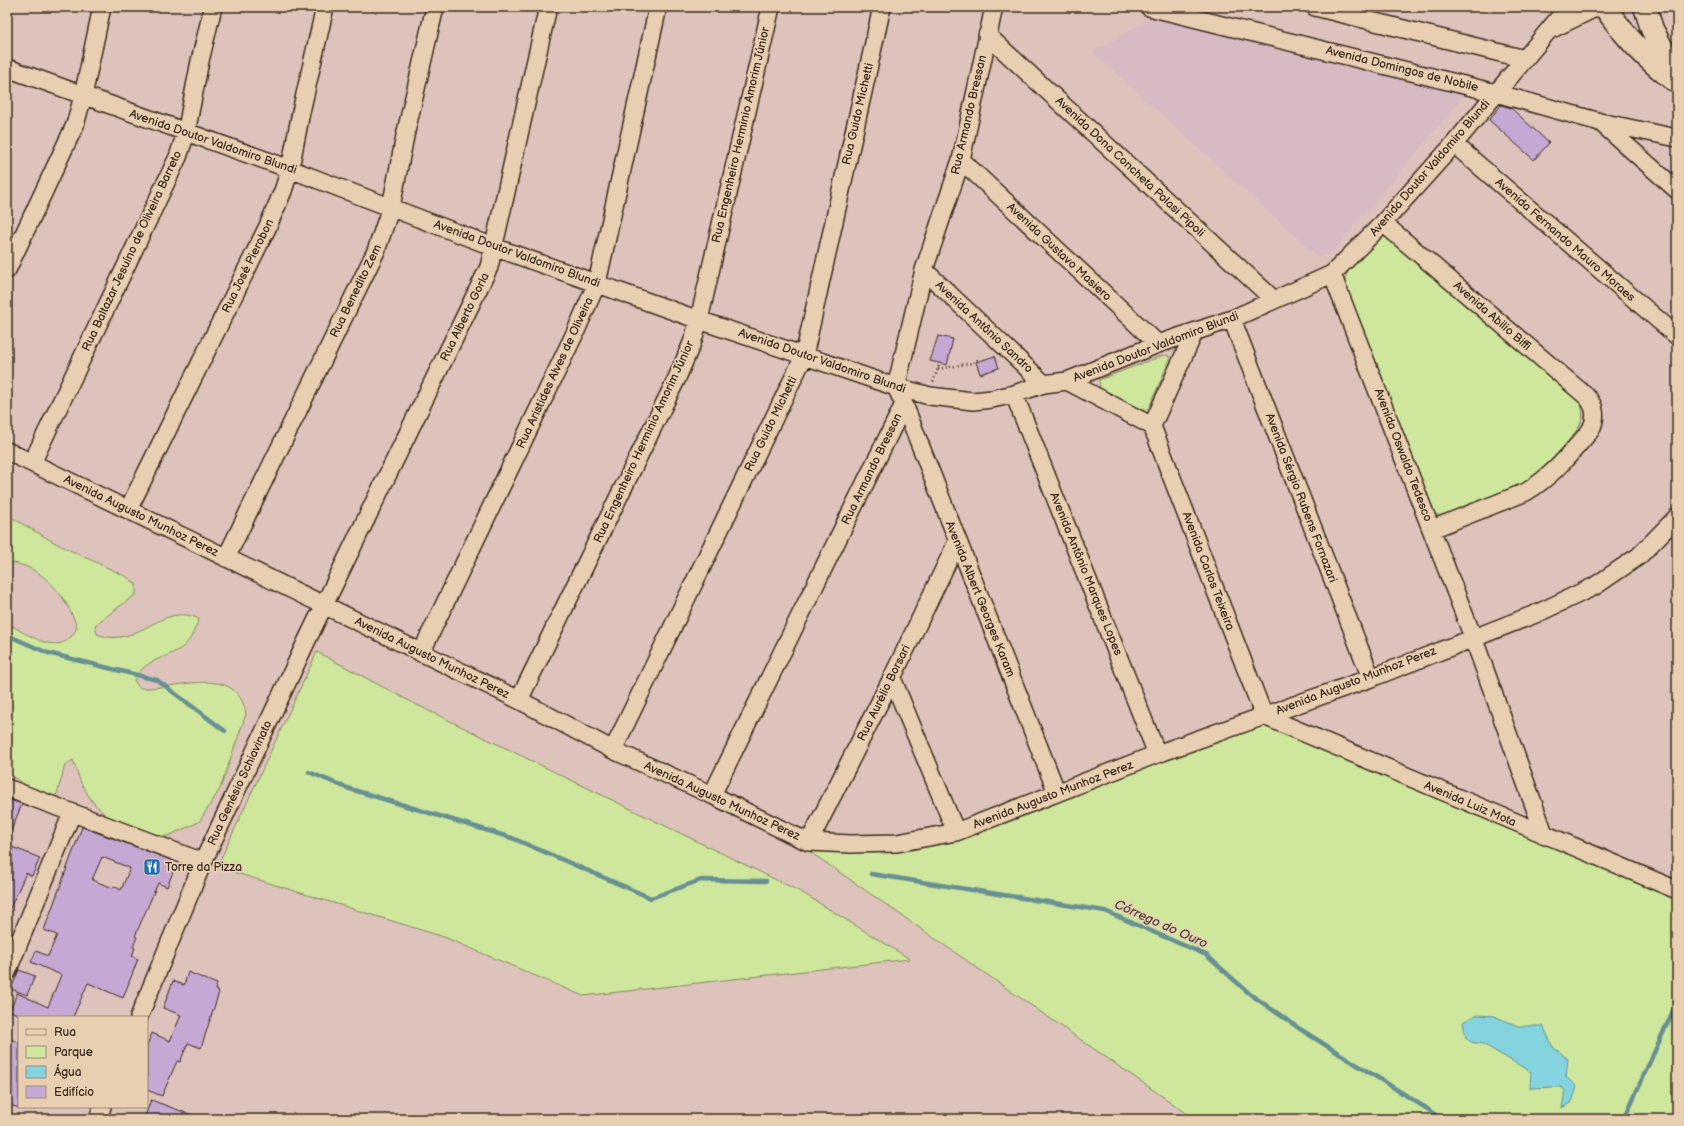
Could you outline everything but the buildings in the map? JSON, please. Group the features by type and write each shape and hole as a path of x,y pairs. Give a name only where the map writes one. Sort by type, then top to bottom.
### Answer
{"street":[{"path":"7,270 75,124 83,96 102,7"},
{"name":"Rua Baltazar Jesuíno de Oliveira Barreto","path":"32,463 164,188 186,133 200,61 213,7"},
{"name":"Rua José Pierobon","path":"128,510 268,226 283,190 290,168 301,112 326,7"},
{"name":"Rua Benedito Zem","path":"226,558 376,251 391,207 405,136 435,7"},
{"name":"Rua Alberto Gorla","path":"308,638 325,607 489,267 548,7"},
{"name":"Rua Aristides Alves de Oliveira","path":"421,653 575,333 597,283 658,7"},
{"name":"Rua Engenheiro Herminio Amorim Júnior","path":"519,700 677,378 692,343 699,320 771,7"},
{"name":"Rua Guido Michetti","path":"613,750 804,356 882,7"},
{"name":"Rua Armando Bressan","path":"712,795 904,404 896,387 924,270 961,160 994,7"},
{"name":"Avenida Domingos de Nobile","path":"1149,7 1496,93 1600,122 1677,138"},
{"path":"1315,7 1525,59"},
{"name":"Avenida Doutor Valdomiro Blundi","path":"7,68 186,133 290,168 494,247 699,320 896,387 930,396 973,401 992,399 1014,394 1044,384 1067,381 1158,344 1232,319 1273,299 1332,274 1383,223 1454,144 1568,7"},
{"name":"Avenida Doutor Valdomiro Blundi","path":"1550,30 1597,7"},
{"path":"1605,7 1618,27 1639,50 1677,82"},
{"path":"1611,7 1617,7"},
{"path":"1645,7 1652,29 1677,77"},
{"name":"Avenida Dona Concheta Polasi Pipoli","path":"987,35 1273,299"},
{"path":"1600,122 1677,190"},
{"name":"Avenida Fernando Mauro Moraes","path":"1454,144 1677,336"},
{"name":"Avenida Gustavo Masiero","path":"961,160 1158,344"},
{"name":"Avenida Abilio Biffi","path":"1383,223 1586,396 1593,405 1595,412 1594,424 1590,431 1552,474 1540,484 1526,492 1432,529"},
{"name":"Avenida Antônio Sandro","path":"924,270 1044,384"},
{"name":"Avenida Oswaldo Tedesco","path":"1332,274 1473,637 1545,836"},
{"name":"Avenida Sérgio Rubens Fornazari","path":"1232,319 1371,678"},
{"path":"1067,381 1152,426 1194,333"},
{"name":"Avenida Antônio Marques Lopes","path":"1014,394 1157,754"},
{"name":"Avenida Albert Georges Karam","path":"904,404 1057,793"},
{"name":"Avenida Carlos Teixeira","path":"1152,426 1264,716"},
{"name":"Avenida Augusto Munhoz Perez","path":"7,451 325,607 519,700 613,750 712,795 809,842 851,844 897,843 933,838 956,832 1157,754 1371,678 1538,612 1596,586 1639,556 1677,517"},
{"name":"Rua Aurélio Borsari","path":"809,842 892,678 957,542"},
{"name":"Rua Genésio Schiavinato","path":"139,1016 203,862 308,638"},
{"path":"892,678 956,832"},
{"name":"Avenida Luiz Mota","path":"1264,716 1545,836 1677,890"},
{"path":"7,788 203,862"},
{"path":"7,972 72,813"},
{"path":"98,1119 102,1108"}],"path":[{"path":"940,363 938,369 978,361"}],"shaded area":[{"path":"1155,16 1458,91 1462,95 1460,101 1331,254 1318,257 1092,52"}],"green space":[{"path":"1387,237 1578,399 1581,404 1581,422 1571,438 1553,458 1525,483 1510,492 1482,504 1444,516 1434,514 1429,508 1345,284 1345,278 1349,269 1377,239"},
{"path":"1164,355 1169,356 1169,361 1149,408 1142,410 1100,389 1099,380"},
{"path":"7,515 59,545 127,577 136,584 136,594 95,625 97,634 111,637 125,636 173,616 186,615 199,619 191,637 184,646 144,667 134,680 139,688 153,688 202,682 217,683 230,688 240,698 246,714 220,789 199,822 170,835 155,839 109,819 92,801 81,783 73,760 65,765 57,794 48,799 7,773 7,623 35,639 54,644 63,642 71,637 77,627 59,593 42,575 20,564 7,562"},
{"path":"317,652 415,704 801,892 910,959 583,996 444,937 217,867"},
{"path":"1265,718 1677,898 1677,1119 1195,1119 790,838 828,850 959,841 1059,794"}],"water":[{"path":"1476,1015 1494,1016 1518,1026 1543,1026 1553,1047 1568,1059 1566,1077 1577,1087 1572,1102 1562,1108 1565,1091 1561,1087 1530,1088 1531,1072 1483,1044 1471,1042 1466,1038 1463,1022"}],"waterway":[{"path":"7,635 48,653 157,680 225,731"},
{"path":"309,772 347,788 512,838 651,898 701,880 766,881"},
{"name":"Córrego do Ouro","path":"871,874 1105,911 1206,955 1250,994 1300,1029 1426,1108 1441,1119"},
{"path":"1624,1119 1677,1002"}],"place":[{"name":"Torre da Pizza","path":"152,867"}]}
